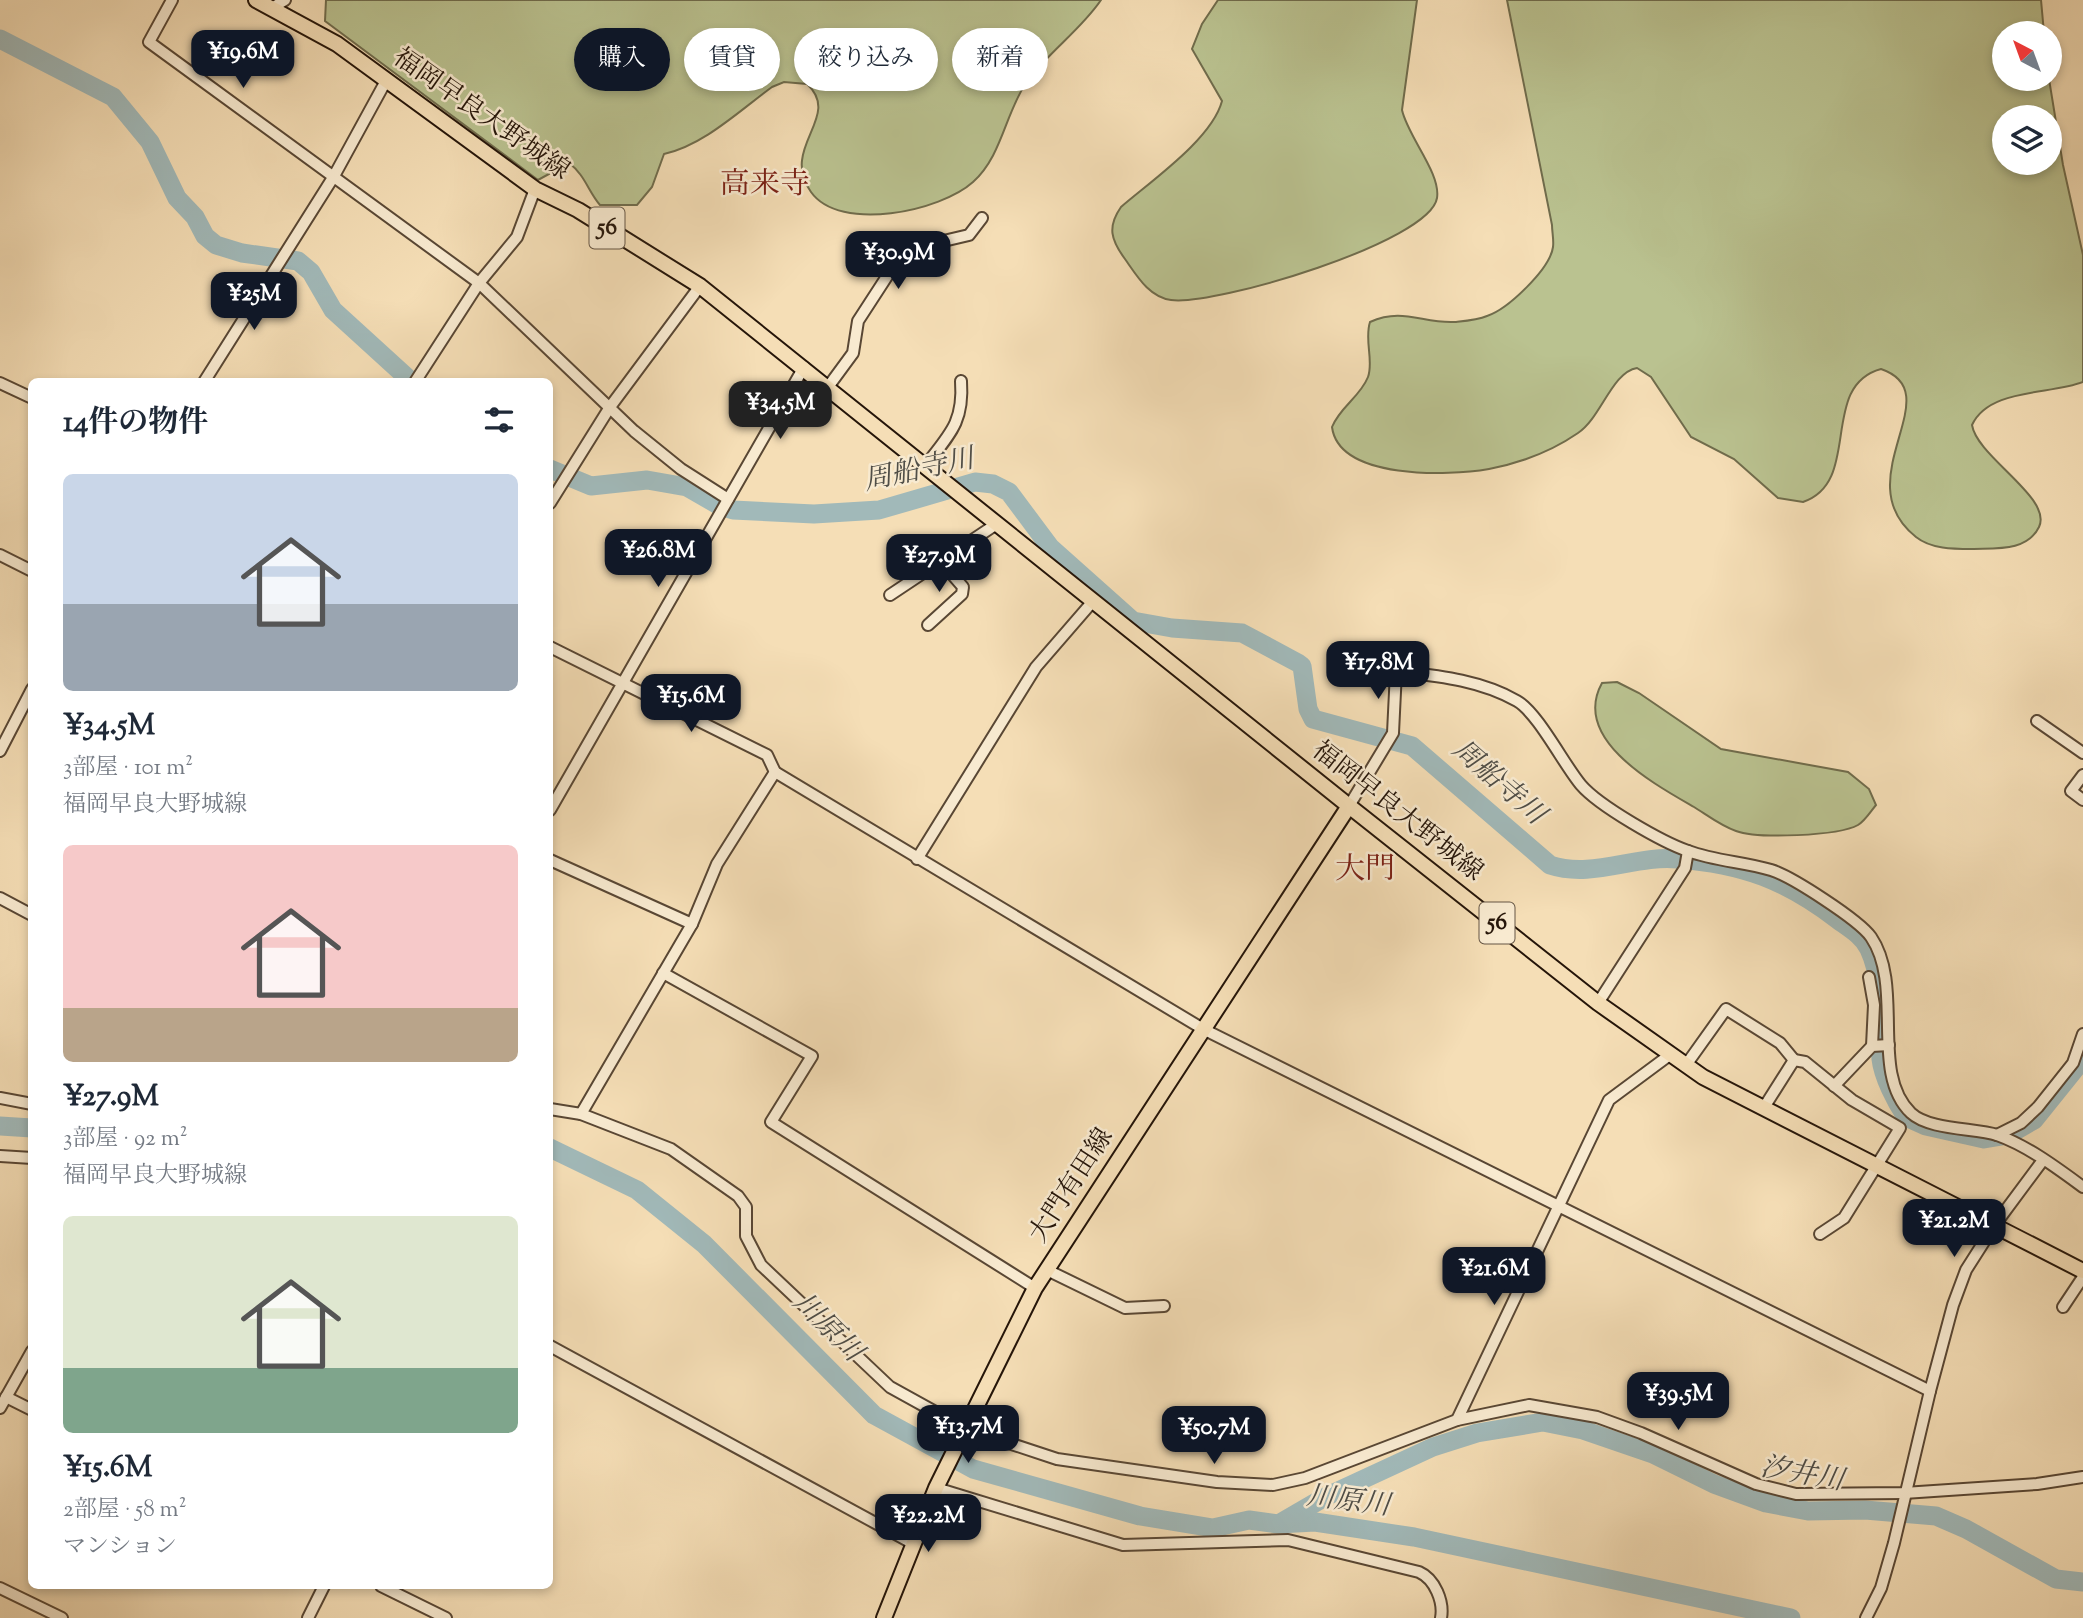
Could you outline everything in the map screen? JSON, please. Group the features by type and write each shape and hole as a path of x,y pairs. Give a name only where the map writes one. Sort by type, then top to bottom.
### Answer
{"main road":[{"name":"福岡早良大野城線","path":"256,0 278,4 387,79 536,189 578,210 701,286 1598,1003 1686,1065 1726,1091 2083,1270"},
{"name":"大門有田線","path":"884,1618 936,1489 1035,1288 1349,806"}],"street":[{"path":"172,0 149,42 479,283 610,407 681,469 728,499"},
{"path":"207,378 334,176 387,79"},
{"path":"417,378 479,283 517,237 536,189"},
{"path":"828,387 853,353 859,321 895,264 918,247 969,235 982,218"},
{"path":"553,498 610,407 701,286"},
{"path":"553,805 803,368"},
{"path":"925,466 956,427 963,407 961,381"},
{"path":"0,383 28,396"},
{"path":"890,595 942,563 998,523"},
{"path":"0,555 28,569"},
{"path":"928,625 962,594 964,587 942,563"},
{"path":"918,859 1036,667 1094,600"},
{"path":"553,648 767,755 775,772 918,859 1051,935 1203,1029 1930,1391"},
{"path":"1349,806 1393,733 1395,671 1458,678 1520,702 1582,787 1599,801 1688,851 1773,870 1856,922 1880,952 1888,980 1881,1046 1834,1086"},
{"path":"0,751 28,698"},
{"path":"2037,721 2083,753"},
{"path":"581,1114 692,924 717,864 775,772"},
{"path":"2083,775 2071,791 2083,800"},
{"path":"1598,1003 1685,868 1688,851"},
{"path":"553,861 692,924"},
{"path":"0,898 28,913"},
{"path":"663,973 812,1056 771,1122 1035,1288"},
{"path":"1869,977 1881,1046 1903,1101 1912,1115 1942,1125 2002,1138 2043,1160 2083,1187"},
{"path":"1686,1065 1726,1009 1780,1043 1794,1059 1805,1062 1852,1100 1900,1128 1844,1217 1820,1234"},
{"path":"2002,1138 2038,1107 2073,1063 2082,1045 2083,1034"},
{"path":"1457,1420 1609,1100 1671,1054"},
{"path":"1763,1109 1794,1059"},
{"path":"0,1097 28,1103"},
{"path":"553,1109 581,1114 671,1149 738,1196 746,1207 746,1236 761,1265 890,1387 963,1435 1057,1459 1217,1482 1273,1485 1305,1478 1457,1420 1529,1405 1589,1415 1641,1433 1693,1458 1766,1486 1796,1494 1904,1493 2037,1484 2083,1477"},
{"path":"0,1156 28,1158"},
{"path":"1866,1618 1875,1600 1894,1543 1930,1391 1953,1305 1966,1270 1994,1226 2043,1160"},
{"path":"1046,1270 1125,1308 1164,1306"},
{"path":"2063,1307 2083,1277"},
{"path":"553,1348 914,1544"},
{"path":"0,1408 28,1358"},
{"path":"6,1397 28,1408"},
{"path":"936,1489 1123,1545 1288,1540 1406,1569 1427,1576 1438,1594 1441,1618"},
{"path":"0,1588 62,1618"},
{"path":"308,1618 322,1589"},
{"path":"387,1589 446,1618"}],"green space":[{"path":"326,0 1101,0 1084,22 1048,57 1048,28 952,28 952,91 1021,91 997,147 983,172 958,192 915,209 867,214 844,212 825,205 811,192 803,176 805,147 816,121 818,108 812,91 938,91 938,28 794,28 794,83 780,84 780,28 684,28 684,91 767,91 707,135 679,150 664,154 652,187 637,205 600,205 579,173 569,163 538,180 325,21"},
{"path":"1218,0 1417,0 1402,110 1434,178 1437,198 1425,215 1399,233 1318,268 1230,293 1171,300 1156,295 1139,279 1116,246 1112,227 1121,207 1194,144 1216,115 1222,101 1192,49 1202,24"},
{"path":"1507,0 2041,0 2043,21 1992,21 1992,91 2051,91 2053,105 1992,105 1992,175 2062,175 2062,159 2083,255 2083,382 2022,394 1992,404 1980,413 1972,425 1987,450 2035,503 2040,516 2039,527 2027,541 2000,548 1942,548 1916,537 1897,514 1890,490 1892,465 1904,418 1906,397 1900,381 1881,369 1862,379 1851,394 1844,413 1832,475 1821,491 1803,502 1778,498 1734,459 1691,437 1651,377 1637,368 1620,378 1593,417 1578,433 1547,451 1501,466 1449,473 1398,471 1354,457 1339,444 1332,427 1360,390 1370,371 1370,322 1403,316 1455,322 1496,312 1536,277 1553,247 1552,225"},
{"path":"1617,682 1639,693 1721,749 1848,772 1869,789 1876,805 1858,825 1833,832 1761,835 1736,831 1725,826 1658,786 1621,757 1607,741 1598,723 1595,703 1602,683"}],"waterway":[{"name":"周船寺川","path":"0,39 113,97 150,142 177,198 195,217 205,236 216,245 242,253 298,261 311,272 333,310 408,378"},
{"name":"周船寺川","path":"553,470 591,486 647,480 687,487 720,506 733,510 814,514 879,510 975,482 993,484 1009,492 1050,547 1133,621 1172,628 1242,633 1298,663 1302,666 1308,709 1313,719 1412,746 1550,865 1582,869 1645,860 1701,861 1763,876 1819,906 1855,933 1869,949 1879,989 1882,1066 1890,1089 1906,1117 1926,1126 1984,1139 2008,1135 2034,1120 2083,1059"},
{"name":"川原川","path":"0,1126 28,1128"},
{"name":"川原川","path":"553,1149 637,1190 704,1244 874,1415 973,1469 1140,1516 1213,1528 1249,1520 1278,1524 1315,1522 1414,1537 1791,1618"},
{"name":"汐井川","path":"1282,1522 1325,1497 1433,1447 1477,1433 1543,1422 1583,1430 1653,1454 1714,1484 1766,1503 1808,1511 1865,1510 1936,1516 1966,1529 2056,1579 2083,1582"}],"district":[{"name":"高来寺","path":"765,185"},
{"name":"大門","path":"1365,870"}]}
